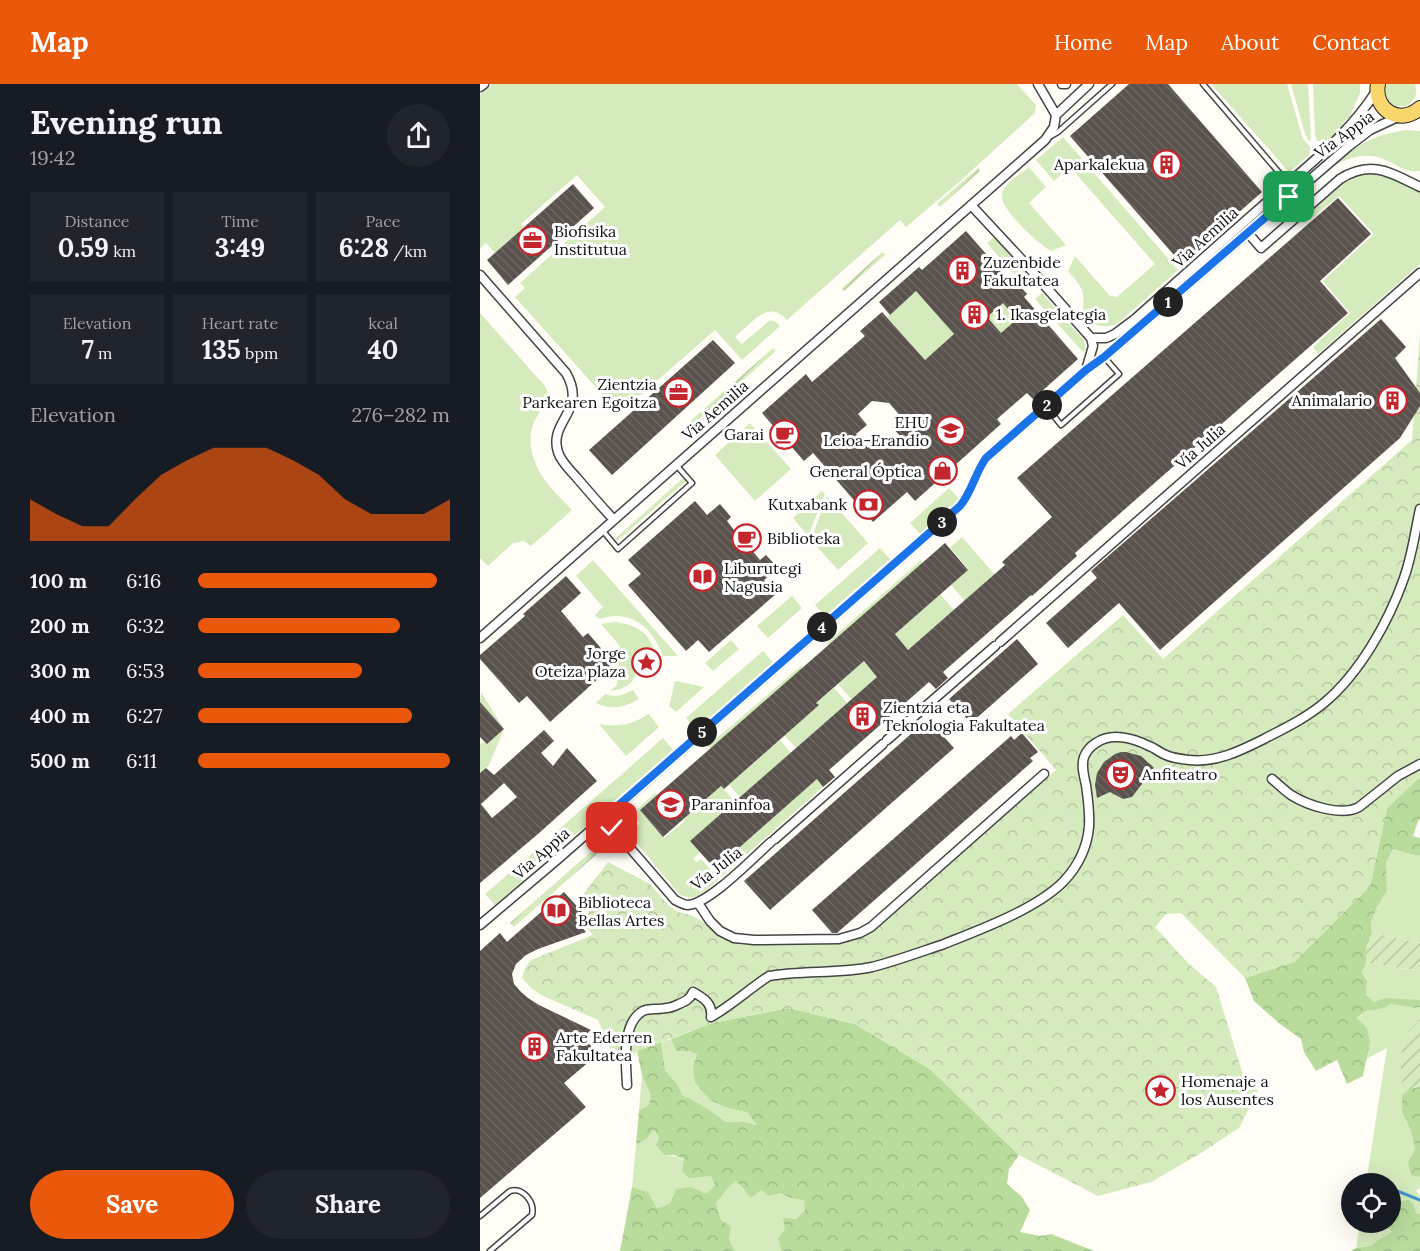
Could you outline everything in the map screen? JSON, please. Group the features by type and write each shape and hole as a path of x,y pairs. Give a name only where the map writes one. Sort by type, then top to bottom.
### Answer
{"main road":[{"path":"1378,86 1378,98 1386,111 1420,121"},
{"path":"1404,116 1420,108"}],"street":[{"path":"480,87 483,84"},
{"path":"1038,84 1056,115"},
{"name":"Via Aemilia","path":"480,638 1045,140 1054,127 1056,115 1089,84"},
{"name":"Via Aemilia","path":"1106,338 1135,319 1313,163 1349,129 1367,106 1378,86"},
{"name":"Via Appia","path":"480,925 960,506 986,458 1086,370 1349,146 1370,130 1404,116"},
{"path":"1248,233 1261,248 1340,179 1361,169 1384,170 1420,187"},
{"path":"970,205 1091,338 1093,346 1086,370"},
{"name":"Vía Julia","path":"604,818 675,900 686,905 698,903 713,893 1420,273"},
{"path":"480,275 571,380 573,397 556,436 557,451 568,468 614,520"},
{"path":"1091,338 1106,338 1102,349 1104,357"},
{"path":"627,1085 627,1042 630,1027 644,1011 676,1006 691,997 693,992 703,997 710,1006 711,1017 770,976 870,967 890,962 974,932 1023,910 1050,894 1071,873 1086,845 1089,804 1083,767 1084,757 1089,749 1099,741 1112,736 1127,738 1166,755 1186,760 1211,760 1232,754 1296,723 1322,705 1333,696 1364,659 1381,630 1404,578 1420,509"},
{"path":"1272,779 1298,799 1334,811 1347,812 1353,811 1398,776 1420,764"},
{"path":"698,903 720,931 734,938 754,940 839,939 860,933 871,927 1044,774"}],"lane":[{"path":"1045,140 1058,132 1112,84"},
{"path":"1203,84 1288,183"},
{"path":"1046,406 1061,425 1119,374 1104,357"},
{"path":"603,530 618,549 692,483 676,465"},
{"path":"480,1216 515,1189 522,1191 532,1205 532,1215 490,1251"}],"green space":[{"path":"492,84 1017,84 1036,105 1035,113 958,183 906,227 900,220 787,320 780,314 766,312 753,320 735,337 742,344 770,320 780,326 742,360 715,330 620,413 515,297 525,288 520,283 605,207 577,175 521,224 524,227 495,253 486,243 480,248 480,95"},
{"path":"1211,84 1287,84 1303,139 1310,147 1308,156 1289,172"},
{"path":"1291,84 1308,84 1311,141 1305,134"},
{"path":"1313,84 1360,84 1360,93 1349,118 1336,135 1323,145 1317,141 1315,135"},
{"path":"1387,84 1415,84 1415,97 1406,106 1395,106 1386,96"},
{"path":"1408,130 1420,131 1420,171 1409,171 1373,156 1359,156 1345,160 1326,170 1364,143 1384,135"},
{"path":"1063,137 1178,270 1117,324 1103,326 1094,324 1084,314 1082,290 1068,271 1075,256 1110,296 1117,297 1155,264 1070,167 1054,181 1036,160"},
{"path":"1029,167 1046,187 1029,203 1066,245 1051,251 1021,226 1003,200 1002,194 1006,186"},
{"path":"978,168 980,171 940,207 937,204"},
{"path":"1359,173 1382,173 1420,192 1420,264 1318,354 1313,347 1350,313 1323,281 1374,234 1339,196 1309,221 1303,215 1345,179"},
{"path":"994,237 1026,274 1019,280 987,243"},
{"path":"883,252 885,255 844,291 842,288"},
{"path":"916,291 954,334 925,360 887,317"},
{"path":"1042,293 1084,340 1086,349 1083,352 1035,299"},
{"path":"1003,303 1017,319 1001,333 987,317"},
{"path":"480,313 545,386 548,395 532,429 532,453 541,475 572,510 531,546 524,541 513,543 488,566 480,558"},
{"path":"1420,333 1420,777 1387,808 1370,886 1294,962 1245,978 1181,913 1166,914 1155,927 1188,963 1216,987 1244,1078 1258,1091 1239,1128 1151,1182 1098,1196 1019,1155 930,1069 855,1024 788,1008 712,1023 637,1051 626,1067 613,1055 598,1020 541,995 522,978 531,960 593,935 580,920 589,913 579,900 608,862 650,884 668,905 678,912 691,915 722,938 741,945 841,944 869,934 1056,770 1008,714 1123,615 1163,659 1412,440"},
{"path":"773,348 776,351 692,425 689,422"},
{"path":"750,423 791,469 755,501 715,455"},
{"path":"683,478 686,481 617,541 615,539"},
{"path":"949,488 959,499 920,534 910,523"},
{"path":"822,491 825,494 808,536 793,518"},
{"path":"827,496 868,543 838,570 811,540"},
{"path":"962,537 995,575 965,601 951,585 968,569 950,548"},
{"path":"880,548 890,559 825,616 815,605"},
{"path":"593,560 678,656 663,656 647,629 631,618 611,616 599,619 595,615 603,607 576,576"},
{"path":"921,560 923,563 829,645 827,643"},
{"path":"940,594 954,610 908,650 895,634"},
{"path":"792,596 802,608 768,638 757,626"},
{"path":"615,622 631,625 647,636 657,656 646,658 646,661 639,665 635,676 626,687 610,691 617,685 620,646 601,624"},
{"path":"731,640 739,649 713,671 705,663"},
{"path":"763,651 773,662 696,730 686,718"},
{"path":"904,654 852,700 838,684 864,661 868,666"},
{"path":"801,666 803,668 711,749 708,746"},
{"path":"675,681 704,687 676,712 669,706"},
{"path":"834,688 847,703 796,748 784,735"},
{"path":"633,690 639,699 629,704 613,707 596,703 605,694 619,695"},
{"path":"481,692 504,729 480,702"},
{"path":"649,714 659,727 626,756 599,724 625,724 637,721"},
{"path":"504,729 489,765 480,773 480,745 484,741 487,744"},
{"path":"663,738 673,750 566,843 556,832"},
{"path":"780,740 791,753 740,797 729,785"},
{"path":"1420,777 1420,819 1413,836 1420,838 1420,855 1393,849 1386,863 1387,891 1371,922 1372,933 1366,948 1366,962 1362,973 1367,981 1366,995 1374,1002 1385,998 1420,1000 1420,1007 1391,1004 1381,1009 1366,1011 1357,1018 1367,1028 1370,1042 1363,1076 1347,1084 1337,1060 1316,1071 1304,1052 1301,1039 1254,1001 1245,978 1294,962 1370,886 1387,808"},
{"path":"817,779 823,787 721,877 715,869"},
{"path":"721,786 735,802 693,859 697,862 701,859 719,879 696,897 685,897 679,894 629,834 640,823 632,814 655,793 657,795 640,810 664,838"},
{"path":"594,849 598,853 514,927 510,923"},
{"path":"1393,849 1420,855 1420,943 1372,933 1371,922 1387,891 1386,863"},
{"path":"534,852 544,863 495,905 485,894"},
{"path":"1372,933 1420,943 1420,970 1366,962 1366,948"},
{"path":"1366,962 1420,970 1420,1000 1374,1002 1366,995 1367,981 1362,973"},
{"path":"1391,1004 1420,1007 1420,1020 1401,1075 1402,1112 1411,1131 1415,1150 1411,1174 1420,1177 1420,1188 1416,1191 1420,1196 1420,1214 1416,1213 1414,1205 1401,1208 1401,1173 1368,1173 1387,1048 1366,1059 1369,1037 1366,1028 1357,1019 1366,1011 1381,1009"},
{"path":"788,1008 855,1024 930,1069 1019,1155 1009,1169 1007,1184 1021,1196 1030,1210 1020,1232 1040,1236 1051,1234 1094,1251 781,1251 778,1239 785,1229 783,1218 796,1219 805,1210 804,1200 780,1193 769,1196 761,1190 751,1198 736,1181 716,1203 721,1220 731,1227 729,1239 735,1251 620,1251 632,1187 648,1192 657,1208 670,1204 676,1189 691,1187 707,1194 715,1185 711,1176 689,1178 682,1171 684,1159 674,1155 664,1155 656,1145 659,1137 654,1130 636,1145 639,1110 649,1105 651,1096 642,1075 637,1051 661,1042 665,1070 678,1085 682,1095 705,1107 726,1122 745,1122 757,1125 748,1113 710,1100 695,1082 693,1066 697,1054 676,1051 671,1039 712,1023"},
{"path":"1419,1020 1420,1087 1412,1088 1402,1095 1402,1048 1408,1031"},
{"path":"671,1039 676,1051 697,1054 693,1066 725,1107 748,1113 758,1125 726,1122 705,1107 682,1095 678,1085 665,1070 661,1042"},
{"path":"642,1075 651,1096 649,1105 639,1110"},
{"path":"1420,1087 1420,1177 1411,1175 1408,1162 1415,1150 1411,1131 1402,1112 1402,1095 1412,1088"},
{"path":"654,1129 664,1155 682,1159 702,1176 711,1176 715,1185 707,1195 691,1188 671,1204 657,1208 648,1192 632,1187 636,1145 646,1139"},
{"path":"736,1181 744,1191 761,1190 780,1193 791,1198 805,1199 805,1210 785,1229 778,1240 781,1251 735,1251 721,1221 716,1202"},
{"path":"1409,1200 1414,1205 1416,1213 1420,1214 1420,1251 1351,1251 1371,1246 1390,1233 1401,1233 1401,1201"},
{"path":"1358,1233 1391,1233 1371,1246 1356,1248"}],"building":[{"name":"Aparkalekua","path":"1129,84 1168,84 1262,192 1181,263 1070,136"},
{"name":"Biofisika Institutua","path":"573,184 594,208 508,285 487,260"},
{"path":"1338,198 1371,234 1320,281 1348,313 1075,553 1077,556 1032,596 943,672 948,678 936,689 929,682 829,770 835,777 823,787 817,779 715,869 690,841 877,677 864,661 816,703 819,705 724,789 721,786 663,837 640,810 945,543 968,570 895,634 908,650 1005,565 1002,562 1052,517 1017,478"},
{"path":"966,231 1013,285 1016,282 1027,294 1024,297 1078,359 1033,399 1027,393 997,419 1001,424 915,501 907,492 873,522 813,453 804,461 762,413 806,374 812,382 865,336 860,331 882,312 925,360 954,334 916,291 890,315 879,302 919,267 922,270","holes":["1003,303 1017,319 1001,333 987,317","872,401 889,403 902,418 892,427 901,437 888,449 879,438 868,448 856,434 867,425 858,414"]},
{"path":"1381,319 1406,347 1395,358 1420,393 1420,406 1400,438 1160,650 1119,603 1068,648 1046,623 1097,578 1091,571"},
{"name":"Zientzia Parkearen Egoitza","path":"713,340 735,363 612,475 589,450"},
{"name":"Liburutegi Nagusia","path":"695,501 707,515 720,504 731,517 727,521 737,534 743,529 755,543 750,548 760,560 766,555 778,568 764,580 776,594 709,652 698,640 686,651 628,585 641,574 628,560"},
{"path":"566,576 581,593 561,611 583,637 588,633 611,660 610,668 550,722 527,696 519,703 480,659 480,655"},
{"name":"Zientzia eta Teknologia Fakultatea","path":"1017,639 1038,664 971,723 949,699"},
{"path":"480,702 504,729 487,744 480,737"},
{"name":"Zientzia eta Teknologia Fakultatea","path":"928,719 954,748 770,910 744,881"},
{"path":"544,730 554,741 541,753 553,766 567,748 597,781 480,883 480,773 486,768 494,775","holes":["504,783 517,797 492,818 481,804"]},
{"name":"Zientzia eta Teknologia Fakultatea","path":"1022,733 1038,752 1030,758 1033,761 837,933 832,933 812,910 1011,736 1014,740"},
{"name":"Anfiteatro","path":"1121,752 1141,756 1154,768 1142,776 1142,784 1132,797 1123,799 1110,792 1097,798 1095,785 1097,773 1104,762"},
{"name":"Arte Ederren Fakultatea","path":"564,892 583,913 575,920 586,932 526,955 516,964 512,974 514,984 528,998 591,1030 583,1037 598,1054 564,1083 586,1107 480,1198 480,951 500,933 507,942"}],"waterway":[{"path":"1401,1192 1420,1200"}],"place":[{"name":"Aparkalekua","path":"1166,164"},
{"name":"Biofisika Institutua","path":"533,240"},
{"name":"Zuzenbide Fakultatea","path":"962,271"},
{"name":"1. Ikasgelategia","path":"975,314"},
{"name":"Zientzia Parkearen Egoitza","path":"678,393"},
{"name":"Animalario","path":"1393,400"},
{"name":"EHU Leioa-Erandio","path":"950,431"},
{"name":"Garai","path":"785,434"},
{"name":"General Óptica","path":"943,471"},
{"name":"Kutxabank","path":"868,504"},
{"name":"Biblioteka","path":"746,538"},
{"name":"Liburutegi Nagusia","path":"703,577"},
{"name":"Jorge Oteiza plaza","path":"647,662"},
{"name":"Zientzia eta Teknologia Fakultatea","path":"862,716"},
{"name":"Anfiteatro","path":"1121,774"},
{"name":"Paraninfoa","path":"670,804"},
{"name":"Biblioteca Bellas Artes","path":"557,911"},
{"name":"Arte Ederren Fakultatea","path":"535,1046"},
{"name":"Homenaje a los Ausentes","path":"1160,1090"}],"route":[{"path":"612,828 604,818 960,506 986,458 1289,197"}]}
